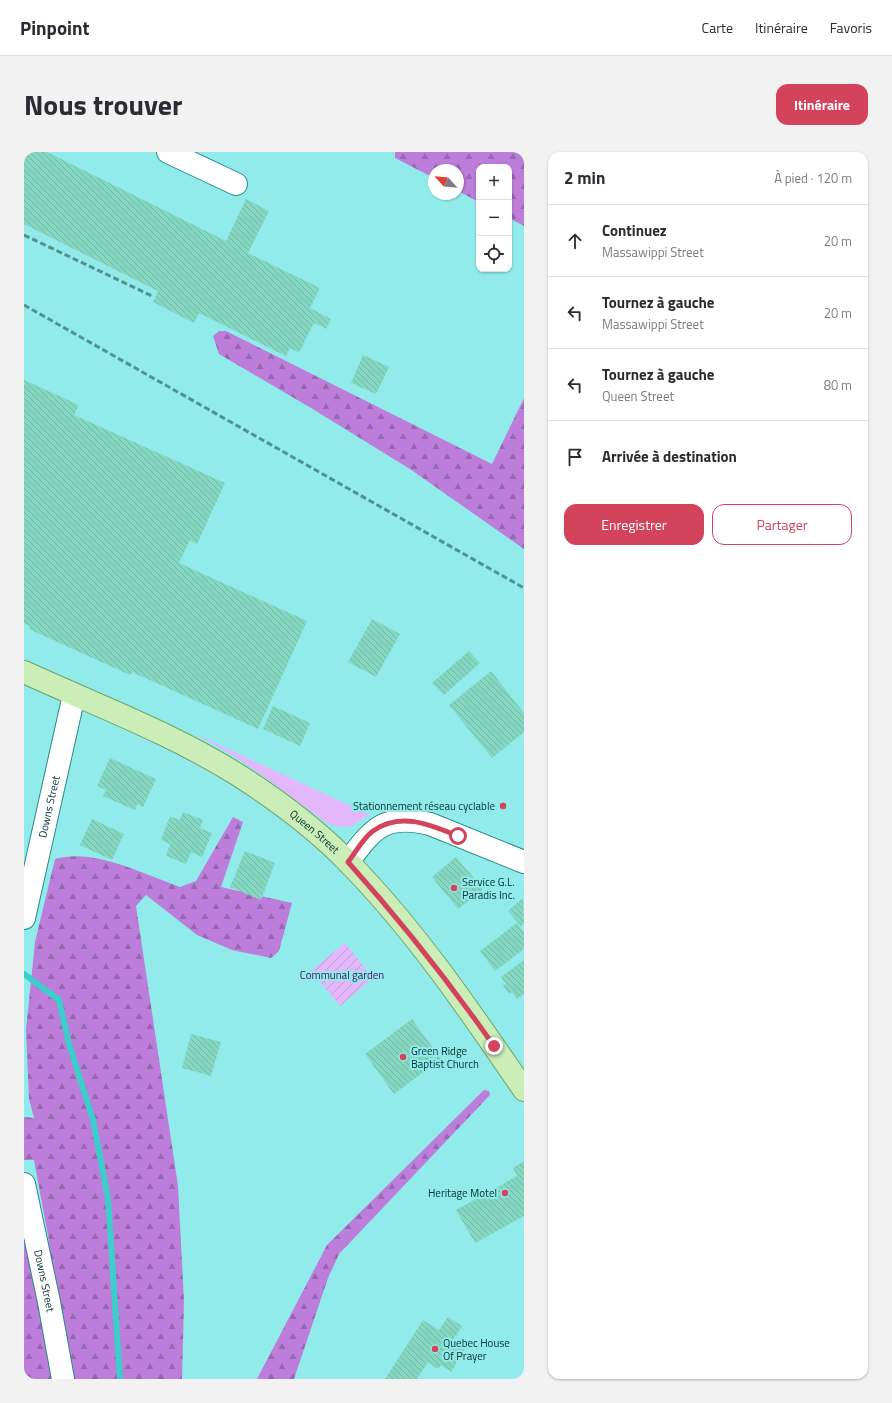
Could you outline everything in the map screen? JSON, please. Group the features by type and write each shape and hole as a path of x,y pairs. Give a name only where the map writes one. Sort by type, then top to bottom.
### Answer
{"main road":[{"name":"Queen Street","path":"24,672 184,744 237,775 273,799 314,832 348,862 387,906 435,966 524,1090"}],"street":[{"path":"168,152 236,184"},
{"name":"Downs Street","path":"24,918 74,695"},
{"path":"348,862 373,831 392,821 418,821 430,824 524,862"},
{"name":"Downs Street","path":"24,1184 30,1220 49,1302 63,1379"}],"green space":[{"path":"395,152 524,152 524,226 512,220 512,164 476,164 476,200 464,194 464,164 428,164 428,175 395,158"},
{"path":"219,331 226,331 492,464 524,398 524,549 410,469 219,354 213,336"},
{"path":"196,734 370,815 349,827 330,825 245,763"},
{"path":"233,817 243,822 221,887 292,903 279,951 271,958 232,950 197,935 146,895 136,906 178,1186 184,1301 182,1379 24,1379 24,1241 49,1241 34,1160 24,1160 24,1117 34,1118 29,1099 26,1030 35,942 55,859 86,857 102,860 118,864 180,887 196,881"},
{"name":"Communal garden","path":"345,943 373,978 340,1006 311,971"},
{"path":"484,1090 489,1091 490,1095 339,1254 328,1278 294,1379 257,1379 327,1245"}],"building":[{"path":"24,152 47,152 226,241 246,199 269,211 248,253 320,288 310,308 331,319 326,329 314,323 299,353 290,348 286,356 199,313 194,323 153,302 158,291 24,224"},
{"path":"363,355 389,367 376,394 351,383"},
{"path":"24,380 79,405 74,415 225,483 197,544 190,540 179,563 307,621 258,729 132,672 130,675 29,629 30,626 24,623"},
{"path":"372,619 400,634 376,677 348,662"},
{"path":"469,651 480,663 444,695 432,683"},
{"path":"491,671 524,713 524,732 492,758 449,705"},
{"path":"273,706 310,723 300,746 263,729"},
{"path":"110,758 156,779 143,807 137,804 135,810 103,796 106,790 97,786"},
{"path":"183,812 203,820 200,828 212,833 202,857 191,852 186,864 166,856 170,844 161,840 170,816 180,820"},
{"path":"92,819 124,834 112,860 80,845"},
{"path":"245,851 275,863 261,900 230,887"},
{"path":"456,857 483,889 458,909 432,877"},
{"path":"523,898 524,923 521,926 508,911"},
{"path":"517,923 524,933 524,949 495,971 480,951"},
{"path":"524,960 524,994 517,999 512,992 509,994 503,985 506,984 501,977"},
{"name":"Green Ridge Baptist Church","path":"412,1019 441,1059 394,1094 365,1054"},
{"path":"191,1034 221,1042 211,1076 182,1068"},
{"name":"Heritage Motel","path":"524,1161 524,1216 475,1243 456,1210 517,1176 513,1168"},
{"name":"Quebec House Of Prayer","path":"448,1317 462,1326 454,1339 466,1347 451,1372 441,1365 438,1369 428,1362 417,1379 385,1379 423,1320 439,1330"}],"waterway":[{"path":"24,974 59,1000 69,1044 93,1120 108,1199 120,1379"}],"railway":[{"path":"24,235 152,296"},
{"path":"24,305 524,588"}],"place":[{"name":"Stationnement réseau cyclable","path":"503,806"},
{"name":"Service G.L. Paradis Inc.","path":"454,888"},
{"name":"Green Ridge Baptist Church","path":"403,1057"},
{"name":"Heritage Motel","path":"505,1193"},
{"name":"Quebec House Of Prayer","path":"435,1349"}],"route":[{"path":"458,836 430,824 418,821 392,821 373,831 348,862 387,906 435,966 494,1046"}]}
